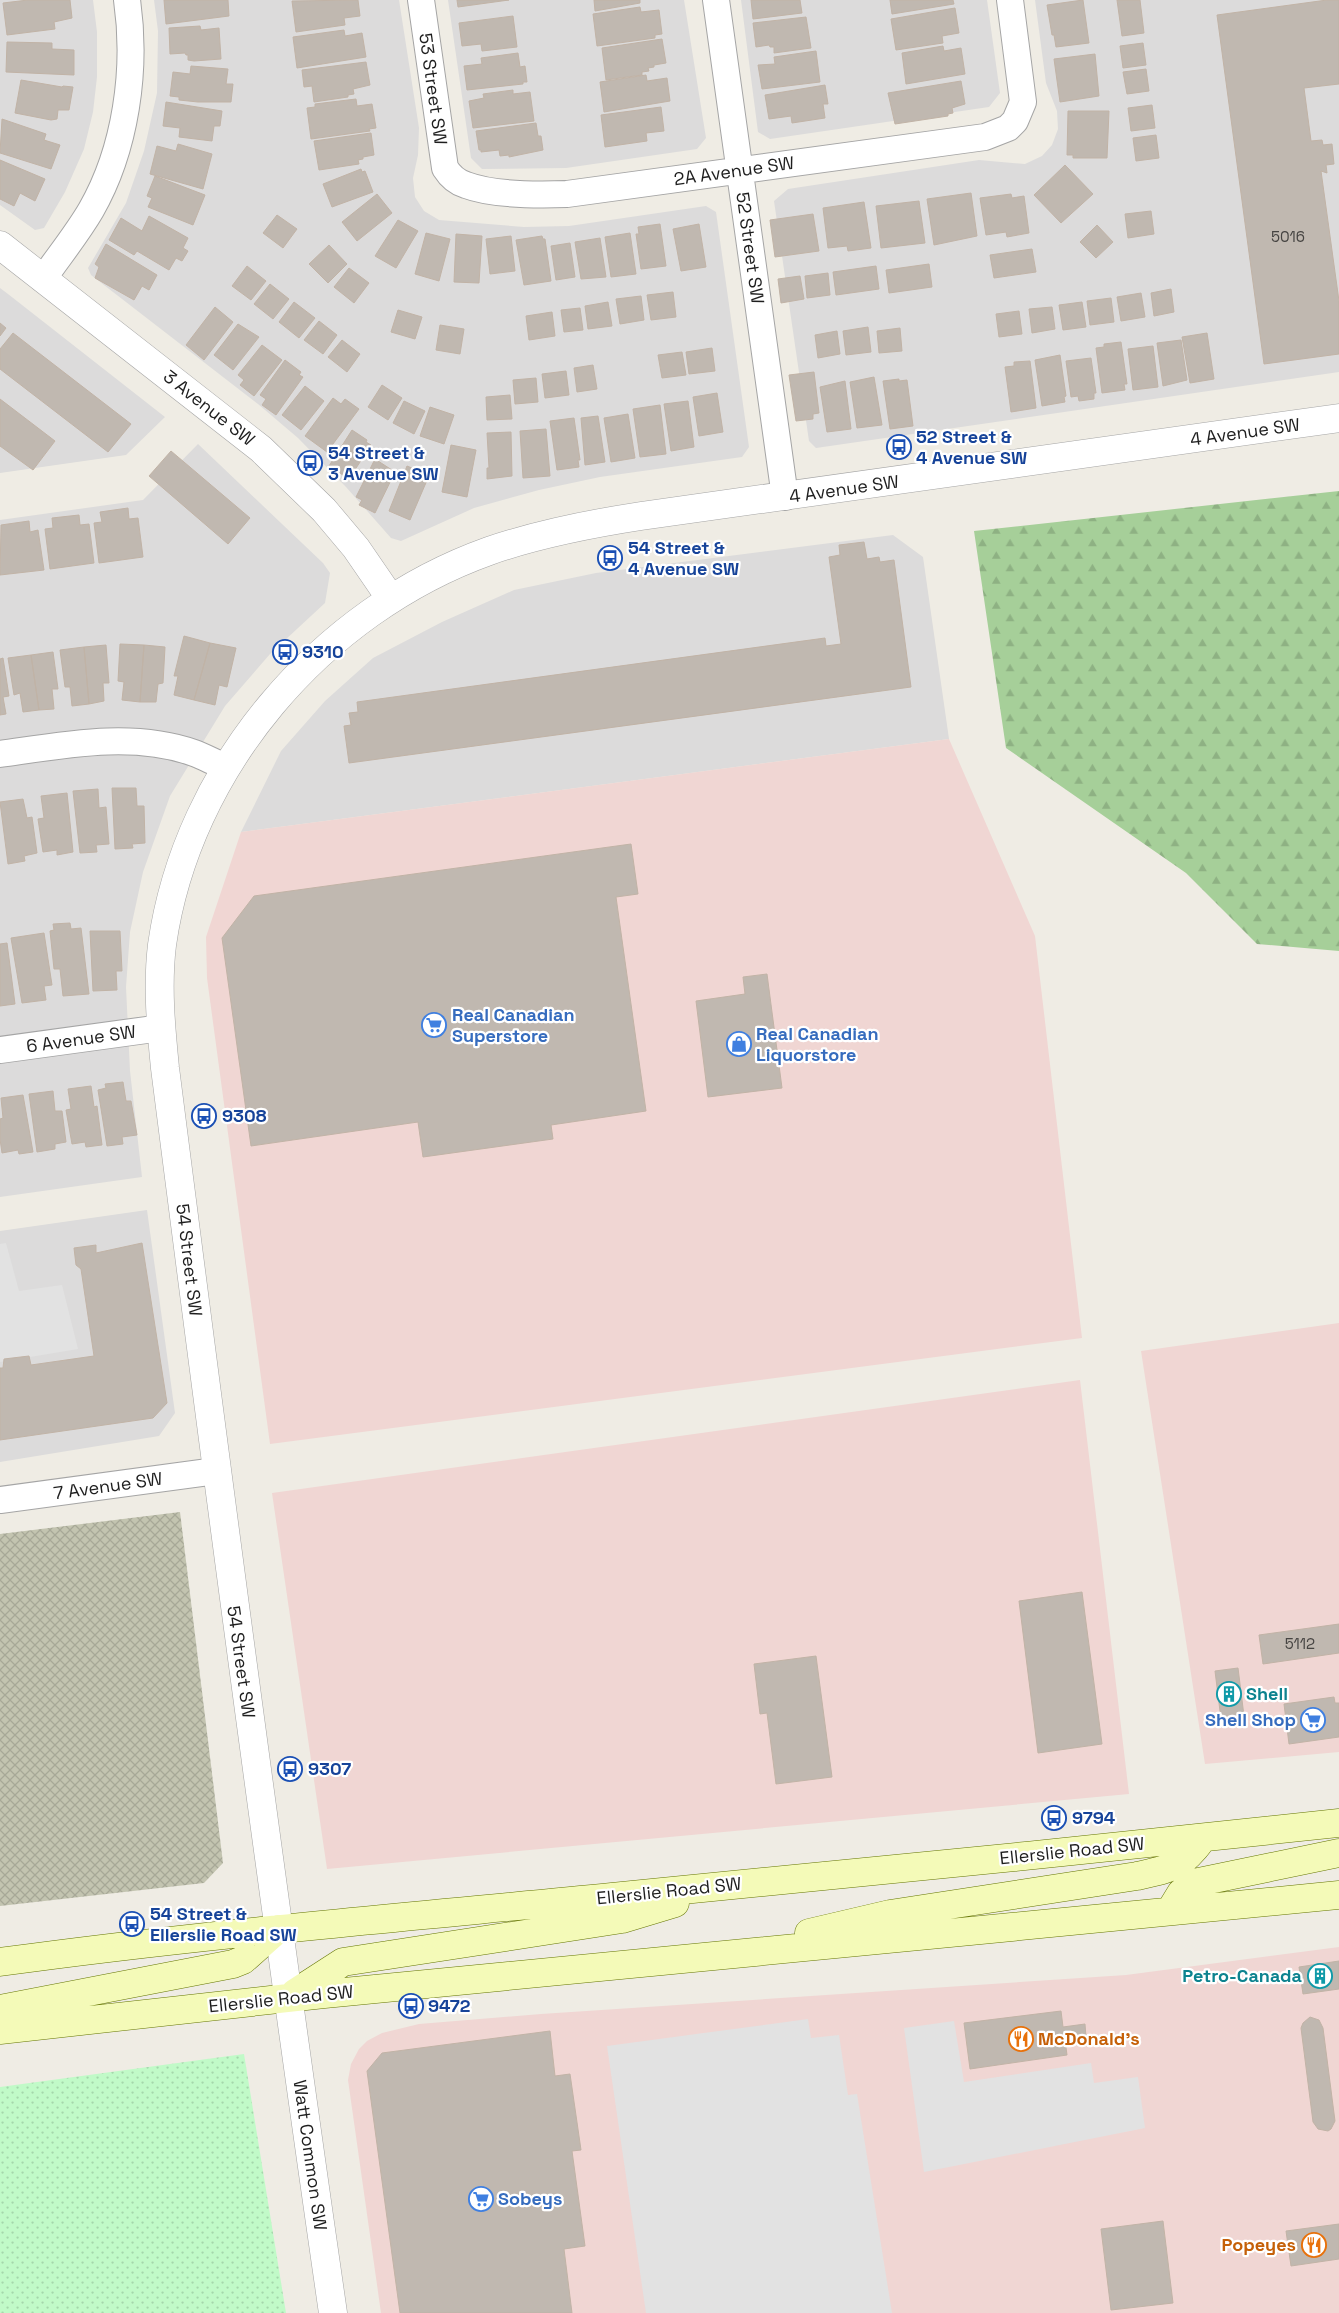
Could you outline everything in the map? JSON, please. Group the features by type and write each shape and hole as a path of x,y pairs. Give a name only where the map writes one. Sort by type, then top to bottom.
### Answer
{"main road":[{"name":"Ellerslie Road SW","path":"0,1962 137,1943 730,1886 1339,1824"},
{"path":"733,1954 846,1923 890,1914 1137,1876 1166,1869 1182,1863 1203,1838"},
{"path":"1170,1911 1181,1893 1194,1883 1339,1853"},
{"path":"288,1998 343,1962 622,1919 730,1886"},
{"name":"Ellerslie Road SW","path":"0,2030 288,1998 1339,1894"},
{"path":"0,2009 233,1964 243,1960 278,1929"}],"street":[{"path":"43,278 91,210 101,189 118,141 128,98 130,75 128,0"},
{"name":"53 Street SW","path":"421,0 443,159 445,168 451,177"},
{"name":"52 Street SW","path":"716,0 785,497"},
{"name":"2A Avenue SW","path":"451,177 465,185 478,188 543,195 985,138 1008,128 1015,121 1023,102 1010,0"},
{"name":"3 Avenue SW","path":"0,245 261,449 324,510 356,548 391,599"},
{"name":"4 Avenue SW","path":"391,599 446,570 488,551 532,537 584,525 1339,418"},
{"name":"54 Street SW","path":"288,1998 216,1471 161,1028 162,947 173,892 193,832 226,768 252,729 296,678 360,620 391,599"},
{"path":"0,754 81,743 136,743 170,747 194,753 226,768"},
{"name":"6 Avenue SW","path":"0,1050 161,1028"},
{"name":"7 Avenue SW","path":"0,1500 216,1471"},
{"name":"Watt Common SW","path":"288,1998 333,2313"}],"shaded area":[{"path":"0,0 93,0 97,32 97,77 93,112 84,149 65,192 44,228 35,230 0,205"},
{"path":"154,0 399,0 419,128 418,155 413,178 415,197 424,211 439,220 524,227 569,226 706,206 716,212 749,447 742,457 600,477 539,490 474,508 401,541 391,538 346,487 298,438 258,404 91,275 88,268 126,203 144,151 157,93 158,31"},
{"path":"448,0 684,0 706,138 697,149 566,168 482,169 471,158"},
{"path":"741,0 987,0 1000,93 989,107 770,139 758,132"},
{"path":"1035,0 1339,0 1339,372 816,448 809,441 774,201 788,189 979,160 1025,164 1042,156 1052,145 1058,129 1057,111 1046,83"},
{"path":"0,288 165,417 126,455 0,473"},
{"path":"198,444 323,563 330,573 325,603 270,654 225,706 170,796 143,872 130,932 126,987 130,1071 142,1177 0,1197 0,520 143,500"},
{"path":"893,535 923,557 949,739 241,832 281,751 325,701 373,658 442,622 514,590 596,573"},
{"path":"949,739 1035,936 1082,1338 270,1444 207,978 206,937 241,832"},
{"path":"147,1210 175,1413 159,1436 0,1462 0,1231"},
{"path":"6,1243 19,1291 62,1285 78,1349 0,1362 0,1244"},
{"path":"1339,1323 1339,1752 1205,1764 1141,1351"},
{"path":"1080,1380 1129,1794 327,1869 272,1493"},
{"path":"180,1512 223,1863 204,1883 0,1906 0,1534"},
{"path":"1339,1947 1339,2313 381,2313 348,2080 351,2064 359,2049 367,2041 382,2033 419,2024 541,2014 1126,1975"},
{"path":"808,2019 811,2038 839,2035 848,2095 857,2094 892,2313 646,2313 607,2046"},
{"path":"954,2021 964,2082 1091,2063 1094,2083 1138,2077 1145,2128 924,2172 904,2028"}],"green space":[{"path":"1339,491 1339,951 1257,944 1186,873 1006,748 974,531"},
{"path":"244,2054 286,2313 0,2313 0,2087"}],"building":[{"path":"28,0 70,0 72,18 54,22 55,29 7,35 3,3"},
{"path":"164,0 228,0 229,16 166,24"},
{"path":"358,0 360,16 344,18 345,25 296,32 292,1"},
{"path":"457,0 509,0 458,7"},
{"path":"594,0 640,0 640,3 595,11"},
{"path":"751,0 800,0 802,13 753,19"},
{"path":"890,0 953,0 954,4 892,14"},
{"path":"1083,0 1089,43 1056,47 1047,5"},
{"path":"1117,0 1140,0 1144,33 1122,36"},
{"path":"1339,0 1339,84 1304,88 1311,141 1322,140 1323,145 1332,144 1334,164 1326,165 1327,173 1321,171 1339,301 1339,354 1264,364 1217,15"},
{"path":"640,7 641,12 659,10 662,34 655,35 655,38 597,46 593,14"},
{"path":"955,8 959,33 942,36 943,43 896,50 891,19"},
{"path":"513,16 517,47 482,51 481,44 462,46 459,23"},
{"path":"806,17 811,48 774,53 774,47 769,45 756,47 753,23"},
{"path":"200,26 201,30 219,28 221,59 194,61 188,60 188,55 185,53 170,54 169,28"},
{"path":"344,30 345,36 362,33 366,57 297,68 293,37"},
{"path":"662,39 666,63 648,68 649,71 642,72 642,75 606,80 602,48"},
{"path":"7,42 52,43 52,49 74,50 74,75 6,72"},
{"path":"1143,43 1146,65 1123,68 1120,46"},
{"path":"943,46 944,51 961,48 965,74 906,84 902,53"},
{"path":"816,51 820,82 762,89 758,65 775,64 774,57"},
{"path":"518,53 520,67 525,66 527,82 467,90 464,66 482,64 481,58"},
{"path":"1095,54 1099,96 1060,102 1054,59"},
{"path":"366,62 370,85 353,89 354,94 348,95 348,97 314,102 312,86 304,87 302,70"},
{"path":"191,66 228,69 226,84 233,84 231,102 198,102 179,100 179,97 170,96 173,72 190,74"},
{"path":"1146,69 1149,91 1127,94 1123,72"},
{"path":"646,75 647,81 667,78 670,101 604,112 600,82"},
{"path":"21,80 73,87 69,110 58,110 57,119 51,120 15,113"},
{"path":"961,81 965,104 952,108 953,113 948,114 948,116 895,124 888,93"},
{"path":"825,85 828,104 823,104 825,118 792,123 791,116 769,119 765,95"},
{"path":"513,90 513,94 530,92 534,121 473,128 469,101 484,98 483,94"},
{"path":"356,99 357,106 372,104 376,128 369,129 370,131 311,139 307,108 315,107 315,104"},
{"path":"166,102 222,111 220,126 214,126 212,141 179,137 180,128 163,126"},
{"path":"1152,105 1155,128 1131,131 1128,108"},
{"path":"661,107 664,131 646,133 647,141 605,147 601,115"},
{"path":"1068,111 1109,111 1107,158 1073,158 1073,155 1067,155"},
{"path":"2,119 46,134 44,140 60,145 51,169 0,153"},
{"path":"536,123 538,136 541,136 543,150 509,157 509,155 500,156 499,150 481,152 479,150 476,131"},
{"path":"371,133 374,155 358,160 359,164 319,170 314,141"},
{"path":"1156,135 1159,158 1136,161 1133,138"},
{"path":"178,144 212,154 203,189 150,174 157,146 176,151"},
{"path":"0,160 45,179 35,201 20,193 14,206 0,199"},
{"path":"1065,165 1093,194 1061,223 1034,195"},
{"path":"361,169 362,172 365,171 373,192 332,207 323,184"},
{"path":"155,176 205,195 193,225 148,207 152,198 147,196"},
{"path":"971,193 977,236 934,245 927,199"},
{"path":"377,194 392,213 357,241 342,222"},
{"path":"1011,194 1012,198 1024,196 1029,233 1007,237 1006,232 986,235 980,198"},
{"path":"919,201 925,243 881,248 876,206"},
{"path":"864,202 871,248 848,251 847,246 828,248 823,208"},
{"path":"1151,211 1154,234 1128,238 1125,214"},
{"path":"813,214 819,251 775,257 770,220"},
{"path":"277,215 297,229 283,248 263,233"},
{"path":"149,216 188,238 183,248 188,251 182,261 176,258 169,270 137,251 134,255 109,240 121,218 142,231"},
{"path":"398,220 418,231 396,268 375,256"},
{"path":"660,224 666,266 641,269 636,234 639,234 638,227"},
{"path":"699,224 706,267 681,271 673,229"},
{"path":"1097,225 1113,242 1096,258 1080,242"},
{"path":"426,233 450,239 439,281 415,274"},
{"path":"630,233 636,274 611,277 605,237"},
{"path":"456,234 482,236 479,283 454,282"},
{"path":"511,236 515,271 490,274 486,239"},
{"path":"542,236 545,239 551,281 524,285 516,240"},
{"path":"600,238 606,277 581,279 575,242"},
{"path":"570,243 575,277 556,280 551,246"},
{"path":"106,244 157,275 149,290 142,286 134,300 95,278 99,267 95,264"},
{"path":"329,245 347,264 328,283 309,264"},
{"path":"1032,249 1036,272 994,278 990,255"},
{"path":"929,264 932,287 889,293 886,270"},
{"path":"247,266 266,281 251,300 232,286"},
{"path":"876,266 879,289 836,295 833,272"},
{"path":"349,268 369,283 354,303 334,287"},
{"path":"828,273 830,295 807,298 805,276"},
{"path":"800,276 804,299 781,303 778,279"},
{"path":"270,284 289,299 273,319 254,304"},
{"path":"1171,289 1174,312 1154,316 1151,293"},
{"path":"673,292 676,317 651,320 647,295"},
{"path":"1141,293 1145,317 1121,321 1117,297"},
{"path":"641,296 644,320 620,324 616,299"},
{"path":"1111,298 1114,322 1090,325 1087,301"},
{"path":"294,302 315,318 299,338 279,322"},
{"path":"608,302 612,326 588,329 585,306"},
{"path":"1082,302 1086,327 1063,330 1059,305"},
{"path":"215,307 233,322 204,360 186,345"},
{"path":"1052,307 1055,329 1032,333 1029,309"},
{"path":"580,308 583,330 564,332 561,310"},
{"path":"398,310 422,317 415,339 391,332"},
{"path":"1019,311 1022,334 999,337 996,314"},
{"path":"552,312 555,336 529,340 526,316"},
{"path":"319,321 337,335 323,354 304,340"},
{"path":"0,323 6,328 0,336"},
{"path":"238,324 259,337 233,370 214,355"},
{"path":"440,325 464,329 460,354 436,350"},
{"path":"868,327 871,352 846,355 843,331"},
{"path":"900,328 902,351 879,353 877,331"},
{"path":"837,331 840,354 818,358 815,335"},
{"path":"13,333 131,424 108,452 0,369 0,349"},
{"path":"1207,333 1214,379 1190,383 1182,337"},
{"path":"342,340 360,354 347,372 328,357"},
{"path":"1181,340 1187,380 1163,386 1157,343"},
{"path":"1121,342 1127,384 1124,384 1125,390 1102,393 1096,348 1104,347 1104,344"},
{"path":"262,345 282,360 254,396 240,385 244,380 238,375"},
{"path":"1153,346 1158,387 1133,390 1128,349"},
{"path":"712,348 715,371 689,374 686,352"},
{"path":"682,352 686,375 662,378 658,355"},
{"path":"1060,355 1066,396 1064,397 1065,402 1042,406 1035,360"},
{"path":"1091,358 1096,393 1094,393 1094,399 1079,401 1078,396 1071,397 1066,361"},
{"path":"285,360 301,372 299,375 303,377 276,415 262,405 266,399 260,395"},
{"path":"1030,361 1036,408 1011,412 1005,367 1014,366 1014,362"},
{"path":"593,365 597,389 577,392 574,368"},
{"path":"566,371 569,395 545,398 542,374"},
{"path":"814,372 819,413 813,414 813,419 796,421 789,375"},
{"path":"874,377 882,425 857,428 850,382"},
{"path":"536,378 538,402 515,404 513,380"},
{"path":"899,379 899,381 907,380 913,426 890,429 883,381"},
{"path":"845,381 851,429 827,432 820,387"},
{"path":"382,385 402,398 388,420 368,407"},
{"path":"305,386 324,401 301,430 282,415"},
{"path":"717,393 723,432 699,436 693,397"},
{"path":"510,395 512,419 487,420 486,397"},
{"path":"333,398 341,404 345,399 359,409 327,452 305,436"},
{"path":"0,399 55,441 33,470 0,446"},
{"path":"404,401 425,411 414,434 393,423"},
{"path":"688,401 694,447 671,451 664,404"},
{"path":"660,405 666,454 640,457 633,409"},
{"path":"430,407 454,415 444,444 420,436"},
{"path":"628,414 635,458 611,462 604,418"},
{"path":"598,416 605,462 585,465 581,418"},
{"path":"574,418 580,460 578,460 579,467 557,470 550,421"},
{"path":"546,429 550,476 523,478 520,431"},
{"path":"352,430 371,445 349,479 329,466"},
{"path":"511,432 512,476 487,479 487,468 489,468 487,433"},
{"path":"451,445 476,450 467,497 442,492"},
{"path":"171,451 250,518 228,544 149,476"},
{"path":"375,459 395,472 375,513 359,505 362,500 356,497"},
{"path":"407,466 424,473 423,476 428,478 410,520 389,511"},
{"path":"128,508 129,519 138,518 143,557 99,563 94,523 102,522 100,512"},
{"path":"79,515 80,525 89,524 94,563 50,569 45,529 53,528 52,518"},
{"path":"29,521 30,532 38,530 44,570 0,575 1,525"},
{"path":"864,542 867,559 879,557 880,562 894,560 911,687 349,763 344,726 351,725 349,713 358,712 357,702 825,638 826,646 841,644 829,557 840,555 839,545"},
{"path":"184,636 210,643 194,700 174,695 178,676 174,676"},
{"path":"210,643 236,648 227,687 219,685 215,705 194,700"},
{"path":"120,644 144,645 140,702 122,700 124,682 118,681"},
{"path":"106,645 109,683 103,683 104,701 89,704 84,647"},
{"path":"144,645 165,647 163,683 158,684 156,702 140,702"},
{"path":"84,647 89,704 72,706 70,687 65,687 60,650"},
{"path":"53,652 58,689 52,689 54,709 39,710 31,655"},
{"path":"31,655 39,710 23,712 20,693 14,695 8,658"},
{"path":"3,658 9,696 3,697 6,714 0,715 0,659"},
{"path":"112,788 136,788 137,806 144,806 145,843 132,844 133,848 115,849"},
{"path":"98,789 99,808 106,807 109,844 96,845 97,852 80,853 73,791"},
{"path":"67,793 73,852 57,855 57,850 43,852 38,819 44,818 41,796"},
{"path":"23,799 27,818 32,817 37,853 24,856 25,861 8,864 0,802"},
{"name":"Real Canadian Superstore","path":"631,844 638,894 616,897 646,1111 551,1125 553,1139 423,1157 418,1122 251,1146 222,938 254,896"},
{"path":"70,923 71,929 81,928 89,994 63,996 60,969 54,969 50,931 54,930 53,924"},
{"path":"90,931 120,931 122,971 116,971 117,990 93,991"},
{"path":"44,933 52,985 44,986 46,1000 22,1003 11,938"},
{"path":"7,943 15,1004 0,1006 0,944"},
{"name":"Real Canadian Liquorstore","path":"767,974 782,1088 708,1097 696,1001 745,994 743,977"},
{"path":"123,1082 126,1101 131,1101 137,1135 122,1137 123,1144 107,1146 98,1090 106,1088 105,1084"},
{"path":"91,1086 94,1107 97,1106 102,1145 86,1147 85,1142 72,1144 66,1110 71,1109 68,1089"},
{"path":"53,1091 55,1111 62,1111 66,1142 55,1144 55,1149 37,1152 29,1094"},
{"path":"23,1095 33,1152 19,1154 18,1150 2,1153 0,1139 0,1119 3,1118 1,1098"},
{"path":"142,1243 167,1403 153,1418 0,1440 0,1368 3,1368 4,1359 29,1356 31,1365 94,1356 81,1269 76,1265 74,1248 96,1245 96,1253"},
{"path":"1082,1592 1102,1744 1038,1753 1019,1601"},
{"name":"Shell","path":"1339,1624 1339,1653 1263,1664 1259,1635"},
{"path":"816,1656 832,1777 776,1784 767,1713 760,1714 754,1664"},
{"name":"Shell","path":"1238,1668 1244,1716 1221,1719 1215,1671"},
{"name":"Shell Shop","path":"1334,1697 1335,1703 1339,1703 1339,1737 1289,1744 1284,1704"},
{"name":"Petro-Canada","path":"1339,1961 1339,1989 1303,1994 1299,1967"},
{"name":"McDonald's","path":"1061,2011 1063,2027 1085,2024 1086,2037 1065,2040 1067,2055 970,2069 964,2023"},
{"name":"Petro-Canada","path":"1310,2017 1319,2020 1323,2028 1335,2121 1328,2131 1318,2129 1313,2122 1301,2028 1303,2023"},
{"name":"Sobeys","path":"550,2031 555,2076 570,2074 581,2150 572,2151 585,2246 564,2249 572,2313 400,2313 367,2071 382,2053"},
{"path":"1163,2221 1173,2303 1111,2310 1101,2229"},
{"name":"Popeyes","path":"1339,2224 1339,2259 1291,2266 1286,2231"}],"place":[{"name":"52 Street & 4 Avenue SW","path":"899,447"},
{"name":"54 Street & 3 Avenue SW","path":"310,463"},
{"name":"54 Street & 4 Avenue SW","path":"610,558"},
{"name":"9310","path":"285,652"},
{"name":"Real Canadian Superstore","path":"434,1025"},
{"name":"Real Canadian Liquorstore","path":"739,1044"},
{"name":"9308","path":"204,1116"},
{"name":"Shell","path":"1229,1694"},
{"name":"Shell Shop","path":"1313,1720"},
{"name":"9307","path":"290,1769"},
{"name":"9794","path":"1054,1818"},
{"name":"54 Street & Ellerslie Road SW","path":"132,1924"},
{"name":"Petro-Canada","path":"1320,1976"},
{"name":"9472","path":"411,2006"},
{"name":"McDonald's","path":"1021,2039"},
{"name":"Sobeys","path":"481,2199"},
{"name":"Popeyes","path":"1314,2245"}]}
